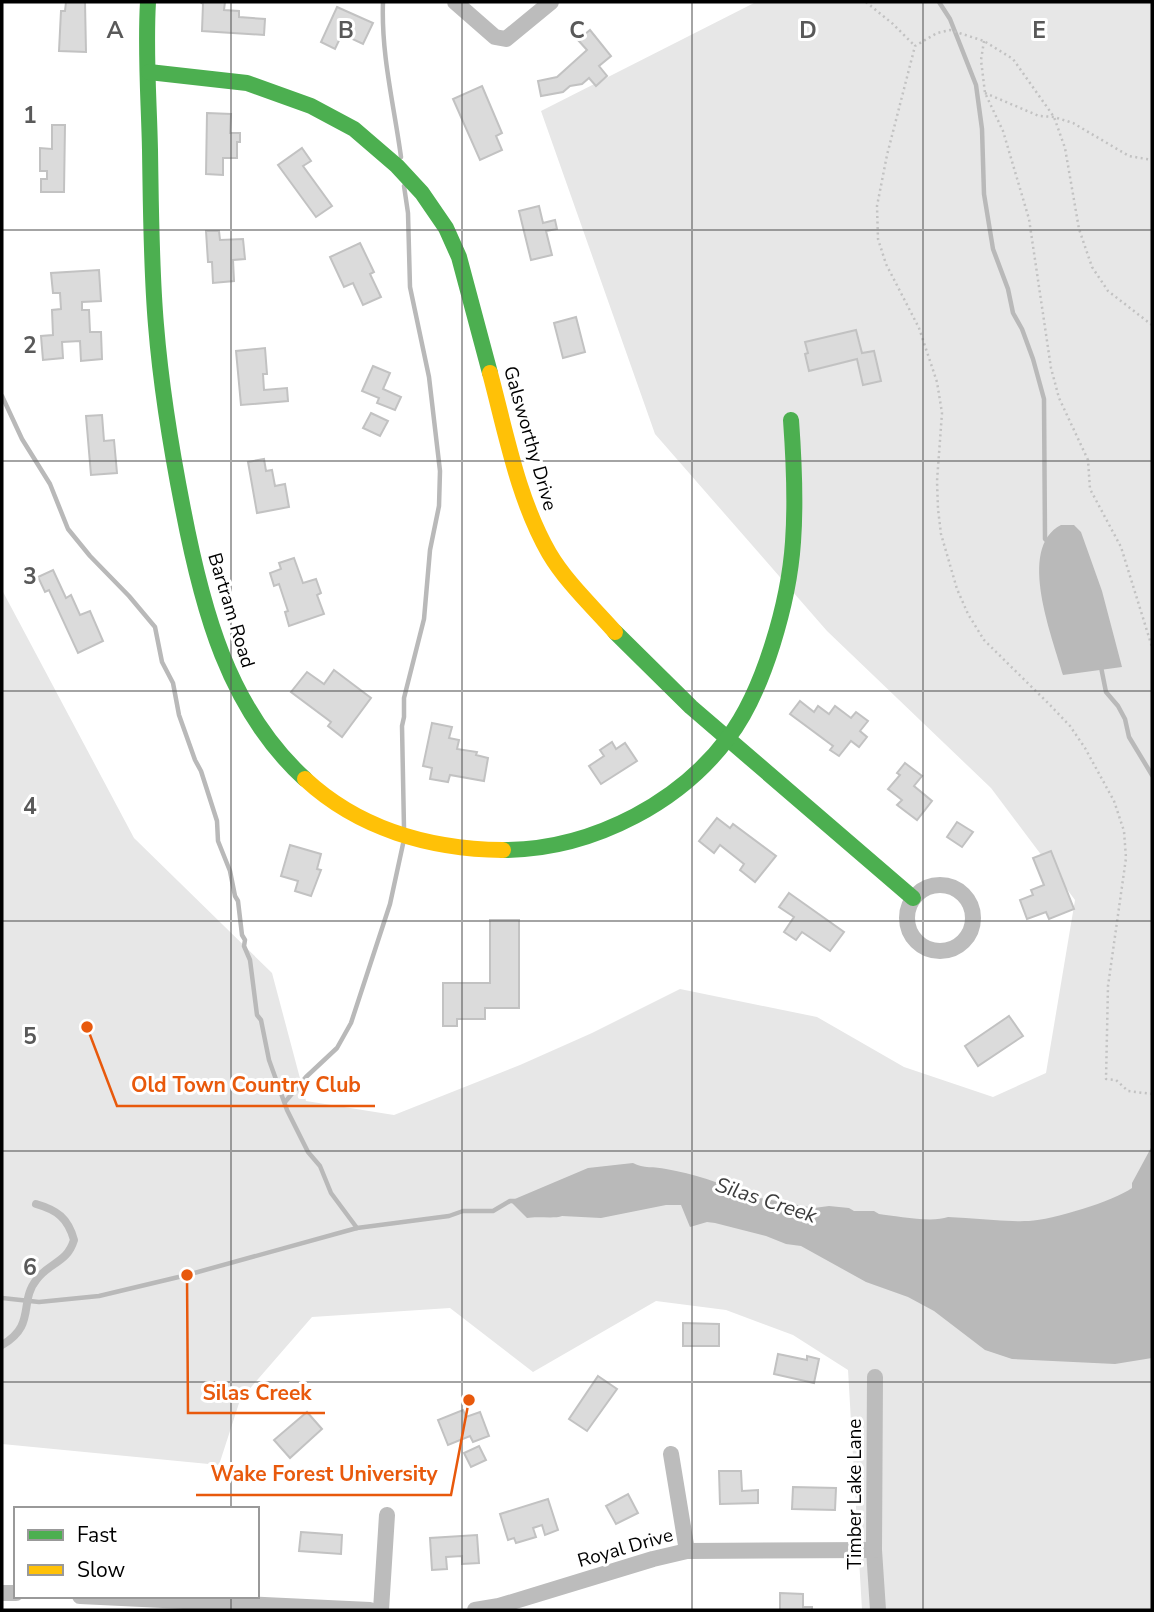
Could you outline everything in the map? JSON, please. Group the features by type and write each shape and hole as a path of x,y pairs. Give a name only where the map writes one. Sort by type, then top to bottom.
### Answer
{"street":[{"name":"Bartram Road","path":"148,2 146,34 156,332 163,393 186,524 206,612 229,676 250,713 287,763 310,785 340,806 372,825 430,843 490,851 521,851 574,842 629,823 652,810 701,769 728,739 758,681 781,616 796,527 791,420"},
{"path":"455,2 495,37 506,39 551,2"},
{"name":"Galsworthy Drive","path":"149,72 247,83 311,106 354,129 397,166 422,193 446,228 458,257 513,461 528,508 549,553 586,602 691,707 913,898"},
{"path":"929,886 949,886 958,890 971,906 973,916 968,935 953,948 943,951 921,945 911,934 906,919 913,898 929,886"},
{"name":"Timber Lake Lane","path":"875,1377 874,1550 878,1610"},
{"path":"671,1454 687,1550"},
{"path":"381,1610 387,1515"},
{"name":"Royal Drive","path":"475,1610 499,1606 687,1550 874,1550"},
{"path":"121,1598 370,1610"}],"lane":[{"path":"2,1345 21,1329 37,1279 62,1260 71,1250 74,1240 65,1217 51,1208 36,1204"}],"path":[{"path":"866,2 893,23 915,46"},
{"path":"1152,325 1108,291 1092,267 1079,229 1065,148 1054,117 1013,59 984,41 950,30 937,33 915,46 897,107 877,206 878,239 886,264 919,328 937,382 942,413 937,481 937,509 941,534 957,589 984,640 1070,726 1114,801 1124,831 1126,858 1108,986 1107,1079 1116,1080 1128,1091 1152,1094"},
{"path":"984,41 981,60 985,93 1003,131 1029,219 1037,258 1043,324 1059,398 1088,460 1090,489 1121,547 1152,647"},
{"path":"985,93 1039,116 1073,123 1129,156 1152,160"}],"shaded area":[{"path":"756,2 1152,2 1152,1610 862,1610 848,1370 793,1335 726,1310 656,1301 533,1372 450,1308 312,1317 240,1400 219,1465 2,1444 2,590 134,838 272,973 306,1101 394,1115 520,1065 680,989 817,1017 904,1067 993,1097 1046,1073 1075,900 991,788 827,631 655,434 541,111"}],"water":[{"path":"1061,525 1074,525 1081,532 1102,591 1122,667 1063,675 1046,617 1039,573 1041,553 1048,537"},
{"path":"1152,1146 1152,1358 1115,1364 1012,1359 985,1350 934,1311 908,1297 866,1282 801,1246 715,1223 707,1222 690,1227 681,1205 666,1205 601,1218 527,1218 510,1201 588,1168 633,1163 697,1176 746,1195 814,1208 849,1208 854,1211 874,1211 879,1214 924,1219 948,1217 1029,1221 1082,1209 1132,1188 1132,1183"}],"building":[{"path":"66,2 85,2 86,52 59,51 61,11 65,11"},
{"path":"200,2 225,2 224,10 239,11 239,17 265,19 264,35 202,31 203,4"},
{"path":"337,7 373,23 363,44 342,34 335,49 321,42"},
{"path":"590,30 611,56 599,66 607,76 596,86 589,78 563,92 541,96 538,81 557,77 587,50 578,40"},
{"path":"482,86 502,133 496,136 502,150 480,160 453,99"},
{"path":"207,113 231,114 230,133 240,133 237,158 223,158 223,175 206,174"},
{"path":"52,125 65,125 64,192 41,192 41,179 47,179 47,171 40,171 40,148 52,149"},
{"path":"302,148 311,161 303,166 332,206 316,217 278,165"},
{"path":"539,206 543,223 555,220 557,229 546,231 552,255 531,260 519,211"},
{"path":"206,231 219,231 220,240 243,239 245,259 233,260 234,281 213,283 212,262 208,262"},
{"path":"360,243 374,272 370,274 381,297 363,305 353,283 344,287 330,257"},
{"path":"99,270 101,301 82,302 82,310 89,310 90,332 101,332 102,359 81,361 80,341 62,342 63,358 43,360 41,336 53,335 52,310 61,309 60,293 53,293 51,273"},
{"path":"576,317 585,352 563,358 554,323"},
{"path":"856,330 862,353 874,351 881,381 863,385 857,359 809,371 805,342"},
{"path":"265,348 267,374 263,374 264,390 287,388 288,401 241,405 236,351"},
{"path":"373,366 390,373 383,389 401,397 395,410 377,403 379,398 362,391"},
{"path":"371,413 388,421 380,436 363,428"},
{"path":"102,415 104,441 114,440 117,473 91,475 86,416"},
{"path":"264,459 266,471 272,470 275,486 285,484 289,507 257,513 248,462"},
{"path":"294,558 303,583 316,579 321,593 317,595 324,614 289,626 285,612 288,611 279,584 274,586 270,573 281,569 279,563"},
{"path":"53,570 66,598 71,595 80,615 90,611 103,641 78,653 49,590 45,592 38,577"},
{"path":"334,670 371,698 342,737 328,726 331,722 291,692 307,672 324,684"},
{"path":"800,701 814,712 818,706 829,714 835,706 851,718 856,712 868,721 860,731 867,737 859,747 851,741 839,756 830,750 833,746 790,714"},
{"path":"432,723 452,727 449,738 459,740 457,749 477,752 476,755 488,758 484,781 450,775 448,782 430,779 432,768 423,766"},
{"path":"612,742 616,749 625,743 637,761 601,784 589,766 604,756 600,750"},
{"path":"905,763 922,776 914,786 932,801 917,820 897,805 902,800 888,789 900,775 897,773"},
{"path":"717,818 730,828 733,824 776,856 755,882 740,870 744,864 720,845 714,853 699,841"},
{"path":"957,822 973,832 962,847 947,837"},
{"path":"290,845 321,854 317,869 321,870 311,896 295,891 298,881 281,876"},
{"path":"1051,851 1074,909 1049,919 1046,912 1027,919 1020,900 1033,895 1031,890 1044,885 1033,858"},
{"path":"789,893 844,932 830,951 802,932 796,940 784,932 794,917 779,907"},
{"path":"490,920 519,920 519,1008 485,1008 485,1019 457,1019 457,1026 443,1026 443,983 490,983"},
{"path":"1009,1016 1023,1036 978,1066 965,1046"},
{"path":"683,1323 719,1324 719,1346 683,1346"},
{"path":"778,1354 807,1360 807,1356 819,1359 814,1383 774,1374"},
{"path":"598,1376 617,1389 587,1431 569,1419"},
{"path":"463,1410 466,1417 480,1412 489,1436 473,1442 470,1436 448,1445 438,1420"},
{"path":"307,1412 322,1429 290,1458 274,1440"},
{"path":"479,1446 486,1460 471,1467 464,1453"},
{"path":"719,1471 741,1471 742,1491 758,1490 758,1503 720,1504"},
{"path":"793,1487 836,1488 835,1510 792,1509"},
{"path":"628,1494 638,1513 616,1524 606,1506"},
{"path":"548,1499 558,1530 545,1535 542,1525 533,1528 536,1537 516,1543 514,1538 508,1540 500,1514"},
{"path":"301,1532 342,1535 341,1554 299,1551"},
{"path":"477,1535 479,1563 462,1564 462,1556 446,1557 447,1569 432,1570 430,1538"},
{"path":"780,1593 803,1594 803,1607 812,1607 812,1610 780,1610"}],"waterway":[{"path":"383,2 386,61 401,157"},
{"path":"939,2 950,19 976,85 982,129 984,194 993,249 1008,289 1013,313 1033,359 1044,399 1045,539 1048,542"},
{"path":"404,186 408,213 410,287 429,377 440,471 439,506 430,550 424,619 404,698 404,828"},
{"path":"2,396 22,439 50,484 68,529 155,627 162,662 173,683 179,715 217,821 218,841 238,901 244,946 250,960 257,1015 261,1020 269,1060 287,1110 308,1152 320,1166 331,1193 357,1228"},
{"path":"1101,667 1106,692 1118,706 1125,719 1129,737 1152,775"},
{"path":"285,1102 306,1077 337,1048 351,1023 390,904 403,844"},
{"name":"Silas Creek","path":"2,1298 39,1302 99,1296 187,1275 357,1228 449,1216 463,1211 493,1211 515,1201"}],"traffic: fast":[{"path":"148,2 147,58 154,303 164,394 183,509 199,583 222,655 256,721 278,751 305,779"},
{"path":"149,72 247,83 311,106 354,129 397,166 422,193 446,228 459,257 490,373"},
{"path":"503,850 537,848 571,841 635,816 686,782 708,761 741,719 753,696 772,644 791,565 794,511 791,420"},
{"path":"615,632 691,707 913,898"}],"traffic: slow":[{"path":"490,373 514,465 538,532 563,574 615,632"},
{"path":"305,779 348,811 397,833 449,846 503,850"}],"place":[{"name":"Old Town Country Club","path":"87,1027"},
{"name":"Silas Creek","path":"187,1275"},
{"name":"Wake Forest University","path":"469,1400"}]}
